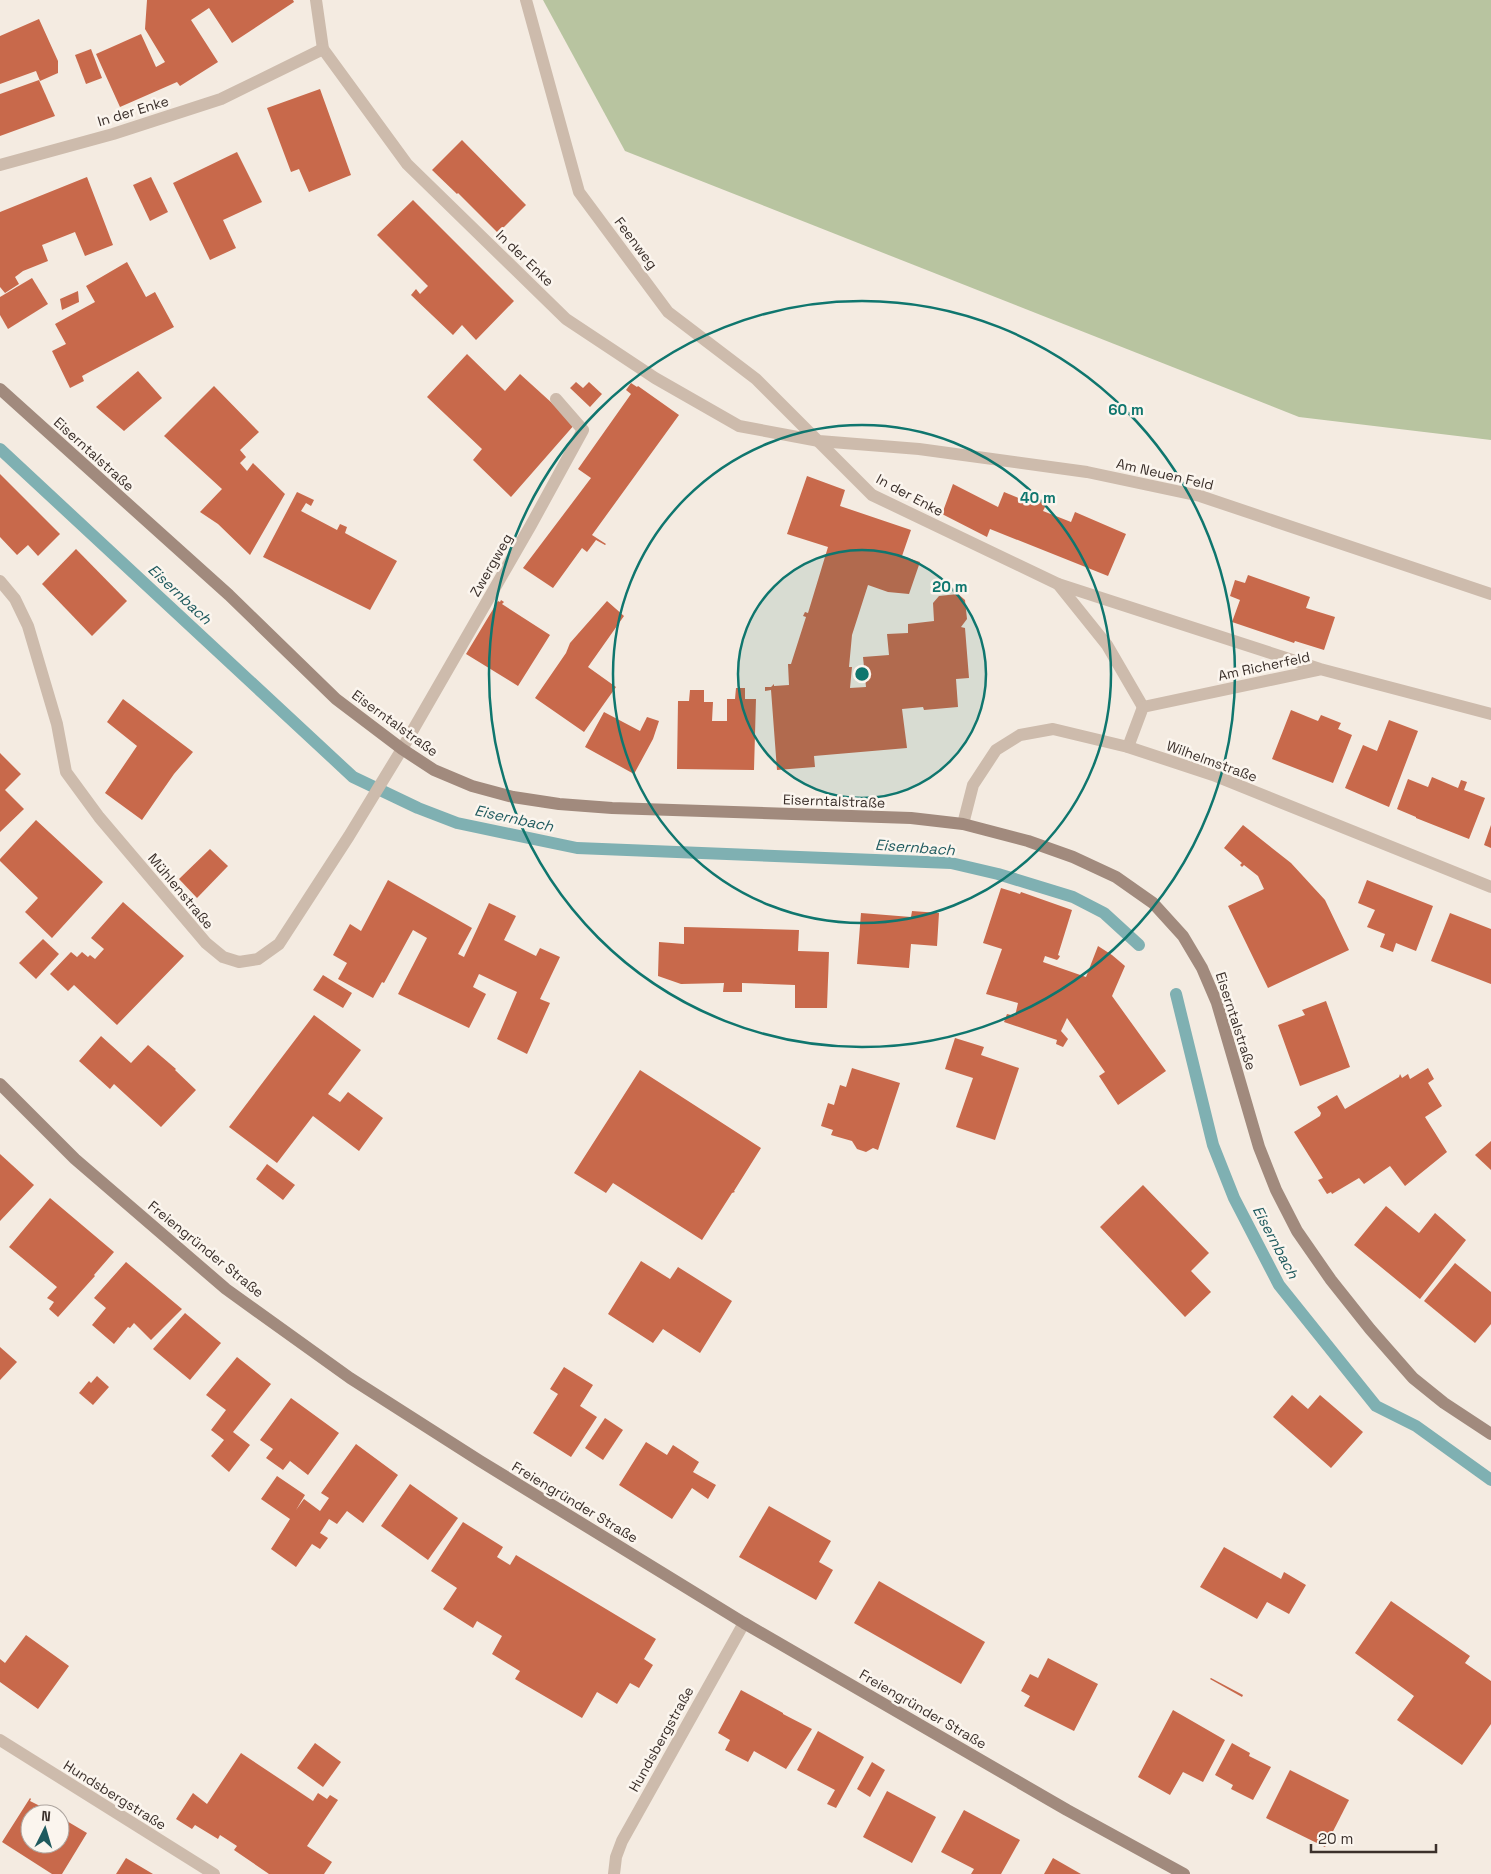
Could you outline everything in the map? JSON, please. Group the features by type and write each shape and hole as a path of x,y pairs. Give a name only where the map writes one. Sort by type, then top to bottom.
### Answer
{"main road":[{"name":"Eiserntalstraße","path":"0,389 229,595 336,698 402,749 434,770 472,786 513,797 558,804 612,808 911,818 963,824 1028,841 1116,876 1153,903 1183,936 1202,968 1217,1003 1259,1147 1276,1190 1297,1231 1331,1280 1370,1329 1413,1378 1491,1434"},
{"name":"Freiengründer Straße","path":"0,1084 75,1159 234,1295 350,1378 472,1456 744,1623 1068,1810 1184,1874"}],"street":[{"path":"316,0 323,49"},
{"name":"Feenweg","path":"526,0 579,192 668,312 756,379 819,441"},
{"name":"In der Enke","path":"0,165 113,134 221,99 323,49 407,164 566,319 655,378 739,426 819,441 872,495 1058,584 1320,669"},
{"name":"Zwergweg","path":"402,749 531,525 583,430 556,399"},
{"name":"Am Neuen Feld","path":"819,441 919,449 1078,470 1200,496 1491,594"},
{"name":"Mühlenstraße","path":"0,582 15,599 28,626 57,724 66,772 99,818 188,924 206,944 223,957 240,962 258,959 279,944 402,749"},
{"name":"In der Enke","path":"1058,584 1107,645 1143,707"},
{"name":"Am Richerfeld","path":"1143,707 1320,669 1491,714"},
{"path":"1128,747 1143,707"},
{"name":"Wilhelmstraße","path":"963,824 973,786 996,750 1020,735 1053,729 1128,747 1213,775 1491,887"},
{"name":"Hundsbergstraße","path":"614,1874 616,1857 622,1841 744,1623"},
{"name":"Hundsbergstraße","path":"0,1740 214,1874"}],"green space":[{"path":"543,0 1491,0 1491,440 1299,417 625,151"}],"building":[{"path":"147,0 293,0 294,2 232,43 209,8 191,20 218,62 180,86 177,82 120,107 96,54 141,34 156,67 165,62 145,29"},
{"path":"39,19 58,61 58,73 40,81 36,71 0,84 0,36"},
{"path":"91,49 102,78 86,84 75,55"},
{"path":"39,80 55,116 0,136 0,94"},
{"path":"320,89 351,175 309,192 299,169 291,172 267,108"},
{"path":"462,140 526,205 498,233 432,170"},
{"path":"237,152 262,202 223,220 236,248 210,260 173,183"},
{"path":"87,177 113,245 85,256 75,232 42,245 48,261 23,271 15,277 19,284 5,293 0,287 0,212"},
{"path":"151,177 168,212 150,221 133,185"},
{"path":"413,200 514,301 476,340 462,325 453,335 411,295 416,289 420,294 428,286 377,235"},
{"path":"127,262 146,297 155,292 174,327 82,376 84,381 70,388 52,351 66,344 55,324 95,302 86,286"},
{"path":"32,278 48,304 8,329 0,315 0,297"},
{"path":"78,291 79,302 62,310 60,299"},
{"path":"467,354 505,391 520,374 575,424 511,497 473,460 482,449 427,397"},
{"path":"138,371 162,398 124,431 96,407"},
{"path":"576,382 583,388 589,382 602,394 590,407 570,388"},
{"path":"631,383 679,415 592,535 606,544 596,540 587,552 582,548 553,588 523,568 591,478 578,469 631,394 626,390"},
{"path":"214,386 259,432 240,450 246,457 240,463 247,471 253,463 285,494 250,555 218,524 200,512 222,489 164,436"},
{"path":"0,474 60,534 38,556 28,545 17,555 0,537"},
{"path":"807,476 845,490 840,506 911,530 902,556 920,562 909,594 888,592 868,585 852,635 849,667 852,667 850,688 866,687 863,657 889,655 887,634 908,633 908,624 934,621 933,603 939,596 958,594 965,600 967,619 961,627 965,628 969,678 956,679 958,707 924,710 923,707 902,709 907,748 814,756 815,767 777,770 771,690 765,691 765,687 771,687 774,684 774,686 789,685 788,664 791,664 806,617 803,616 805,612 808,613 828,547 787,534"},
{"path":"953,484 998,507 1004,492 1028,502 1035,498 1043,502 1045,507 1043,511 1071,522 1075,512 1126,534 1108,576 990,529 987,537 942,514"},
{"path":"297,492 314,500 311,506 306,503 301,511 337,530 340,524 347,527 345,533 397,561 370,610 263,557"},
{"path":"76,549 127,601 92,636 42,584"},
{"path":"1248,575 1310,597 1306,608 1335,617 1324,650 1295,641 1294,643 1232,622 1240,600 1230,596 1235,580 1245,583"},
{"path":"501,600 504,602 502,604 550,635 518,686 466,654 498,601 500,602"},
{"path":"607,601 624,616 588,667 616,687 584,732 535,698 566,653 570,643"},
{"path":"736,688 745,688 745,699 756,699 754,770 677,769 678,701 689,701 690,690 704,690 704,702 713,702 712,721 727,721 727,699 735,699"},
{"path":"123,699 193,752 174,774 142,820 105,793 137,746 107,722"},
{"path":"1291,710 1318,721 1321,715 1341,723 1338,729 1352,735 1333,783 1272,759"},
{"path":"604,712 640,731 647,717 659,721 653,739 634,774 585,747"},
{"path":"1389,720 1418,731 1389,807 1345,788 1363,745 1377,751"},
{"path":"0,753 21,774 5,790 24,809 0,832"},
{"path":"1432,777 1458,788 1461,780 1467,782 1464,790 1485,798 1469,839 1397,809 1408,779 1428,787"},
{"path":"36,820 103,882 52,938 25,912 38,898 0,861"},
{"path":"1243,825 1291,863 1325,900 1349,950 1268,988 1228,906 1264,889 1258,876 1244,865 1242,867 1240,865 1242,863 1224,848"},
{"path":"1491,825 1491,848 1484,845"},
{"path":"210,849 228,866 197,898 179,879"},
{"path":"388,880 472,928 458,954 464,957 489,903 516,916 504,940 536,956 540,948 560,957 540,999 550,1003 527,1054 497,1039 517,992 479,974 473,987 486,994 469,1028 398,994 427,938 413,930 384,983 382,982 373,998 338,979 347,963 333,955 350,924 361,931"},
{"path":"1367,880 1433,906 1416,951 1396,943 1393,952 1380,947 1385,934 1367,927 1375,910 1358,903"},
{"path":"1001,888 1020,894 1021,892 1072,910 1058,955 1060,956 1059,958 1057,960 1045,956 1043,962 1086,977 1098,946 1125,966 1112,996 1166,1071 1118,1105 1099,1076 1105,1072 1067,1018 1061,1031 1068,1039 1063,1047 1056,1044 1057,1040 1004,1022 1007,1014 1015,1016 1018,1003 986,994 1002,949 983,943"},
{"path":"123,902 184,956 117,1025 74,985 68,991 50,974 71,952 77,957 82,952 88,957 90,955 95,959 104,949 91,938"},
{"path":"912,911 939,913 937,946 911,944 909,968 857,964 861,913 911,917"},
{"path":"1450,913 1491,929 1491,984 1431,961"},
{"path":"684,927 799,930 798,951 829,952 827,1008 795,1008 795,985 742,983 742,992 723,992 724,983 681,984 658,976 659,942 684,944"},
{"path":"43,939 59,954 36,979 19,963"},
{"path":"323,975 352,993 343,1008 313,990"},
{"path":"1326,1001 1350,1067 1300,1086 1278,1025 1305,1015 1302,1010"},
{"path":"314,1015 361,1050 328,1094 340,1102 348,1092 383,1118 359,1151 313,1116 277,1163 229,1127"},
{"path":"101,1036 131,1063 148,1045 176,1069 196,1090 161,1127 114,1084 110,1089 79,1061"},
{"path":"955,1038 984,1047 981,1055 1019,1068 995,1140 956,1127 973,1078 945,1069"},
{"path":"852,1068 900,1083 878,1150 873,1148 866,1152 857,1149 852,1141 831,1135 833,1130 821,1126 828,1103 834,1105 840,1085 846,1087"},
{"path":"1428,1068 1434,1079 1428,1083 1442,1106 1425,1117 1447,1152 1405,1186 1390,1166 1364,1184 1359,1178 1332,1194 1331,1192 1327,1194 1318,1180 1323,1178 1294,1132 1320,1116 1321,1113 1317,1107 1337,1095 1345,1109 1399,1077 1400,1074 1402,1078 1408,1074 1410,1079"},
{"path":"640,1070 761,1148 735,1192 732,1193 702,1240 613,1183 606,1193 574,1173"},
{"path":"1491,1141 1491,1170 1475,1155"},
{"path":"0,1154 34,1185 0,1221"},
{"path":"267,1164 295,1185 283,1200 256,1179"},
{"path":"1143,1185 1209,1253 1191,1271 1211,1292 1185,1317 1100,1227"},
{"path":"50,1198 114,1252 58,1317 49,1309 54,1302 47,1298 57,1287 9,1247"},
{"path":"1386,1206 1419,1233 1435,1213 1466,1240 1420,1299 1354,1245"},
{"path":"641,1261 670,1279 678,1267 732,1301 700,1353 663,1329 653,1343 608,1314"},
{"path":"126,1262 182,1309 151,1340 134,1323 130,1328 128,1327 114,1344 92,1325 106,1308 94,1298"},
{"path":"1455,1263 1491,1292 1491,1324 1475,1343 1424,1301"},
{"path":"185,1313 221,1343 190,1380 153,1349"},
{"path":"0,1347 17,1362 0,1380"},
{"path":"237,1357 271,1384 233,1432 250,1445 229,1472 211,1456 224,1440 211,1430 226,1410 206,1395"},
{"path":"564,1367 593,1385 580,1406 597,1417 571,1457 533,1433 558,1394 550,1389"},
{"path":"97,1376 109,1387 93,1405 79,1393 89,1381 91,1383"},
{"path":"1292,1395 1308,1409 1320,1395 1363,1432 1331,1468 1273,1417"},
{"path":"291,1398 339,1433 308,1475 290,1461 283,1470 266,1458 273,1449 260,1440"},
{"path":"605,1418 623,1430 603,1460 585,1448"},
{"path":"646,1442 667,1455 673,1445 699,1462 693,1472 716,1485 708,1499 692,1488 672,1519 619,1485"},
{"path":"356,1444 398,1475 363,1523 347,1511 337,1524 329,1519 320,1533 328,1538 320,1549 312,1544 296,1567 271,1549 290,1519 261,1499 277,1476 305,1495 296,1510 304,1499 320,1511 329,1498 321,1493"},
{"path":"410,1484 458,1518 428,1560 381,1526"},
{"path":"769,1506 831,1541 819,1562 833,1570 816,1600 739,1557"},
{"path":"463,1522 503,1547 497,1557 510,1565 516,1555 656,1639 644,1659 653,1665 639,1688 630,1683 617,1704 597,1692 582,1718 515,1679 520,1671 492,1654 502,1636 477,1621 473,1628 443,1609 457,1588 431,1571"},
{"path":"1224,1547 1281,1579 1284,1572 1306,1585 1289,1614 1267,1602 1257,1619 1200,1587"},
{"path":"879,1581 985,1642 961,1684 854,1623"},
{"path":"1391,1601 1470,1656 1465,1663 1491,1681 1491,1724 1462,1765 1397,1720 1414,1696 1355,1653"},
{"path":"26,1635 69,1666 38,1709 0,1682 0,1659 5,1663"},
{"path":"1048,1658 1098,1684 1074,1731 1024,1706 1030,1696 1021,1691 1030,1674 1038,1678"},
{"path":"1210,1679 1243,1695 1242,1697"},
{"path":"741,1690 812,1729 786,1769 754,1751 748,1762 725,1750 730,1740 718,1733"},
{"path":"1173,1710 1225,1740 1203,1782 1183,1772 1170,1795 1138,1777"},
{"path":"818,1731 864,1757 836,1808 827,1804 835,1790 797,1770"},
{"path":"315,1743 341,1762 323,1787 297,1768"},
{"path":"1232,1743 1250,1753 1249,1756 1271,1767 1253,1800 1231,1789 1233,1785 1215,1775"},
{"path":"241,1753 313,1801 318,1793 327,1799 330,1795 338,1800 307,1846 332,1862 324,1874 269,1874 234,1850 237,1846 220,1835 218,1839 195,1825 192,1829 176,1819 193,1793 207,1804"},
{"path":"872,1762 885,1770 870,1797 857,1789"},
{"path":"1290,1770 1349,1800 1325,1847 1266,1818"},
{"path":"887,1791 936,1817 912,1863 863,1837"},
{"path":"30,1798 30,1801 36,1804 26,1804"},
{"path":"964,1810 1020,1840 1001,1874 971,1874 974,1869 941,1852"},
{"path":"20,1814 20,1854 2,1842"},
{"path":"70,1823 87,1833 62,1874 52,1874 21,1854 70,1854"},
{"path":"126,1858 153,1874 116,1874"},
{"path":"1053,1858 1081,1874 1044,1874"}],"waterway":[{"name":"Eisernbach","path":"0,449 353,777 418,808 457,823 577,848 951,863 998,874 1073,897 1104,913 1139,945"},
{"name":"Eisernbach","path":"1176,994 1213,1145 1234,1198 1279,1285 1376,1406 1416,1426 1491,1480"}]}
